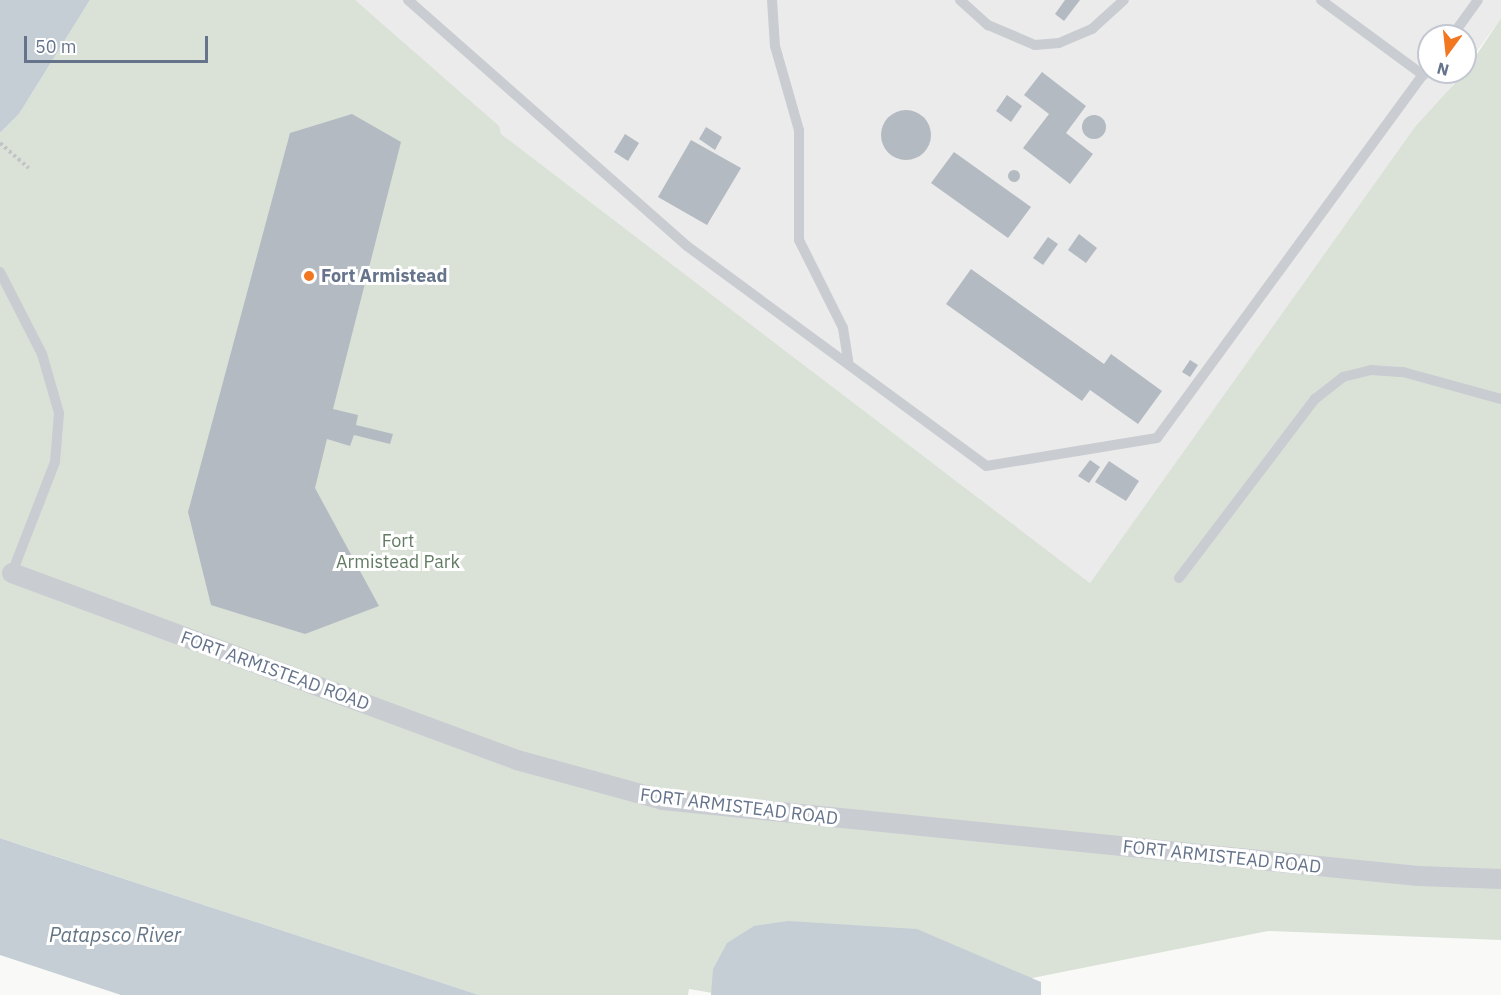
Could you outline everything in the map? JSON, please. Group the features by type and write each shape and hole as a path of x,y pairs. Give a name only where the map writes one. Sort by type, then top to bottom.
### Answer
{"street":[{"name":"FORT ARMISTEAD ROAD","path":"12,573 517,760 663,801 1418,876 1501,879"}],"lane":[{"path":"408,0 687,246 848,361 986,466 1157,438 1417,83"},
{"path":"772,0 775,46 799,130 799,240 843,328 848,361"},
{"path":"960,0 988,25 1035,45 1059,43 1092,29 1124,0"},
{"path":"1321,0 1417,65"},
{"path":"1461,24 1478,0"},
{"path":"0,273 42,354 59,413 55,462 12,573"},
{"path":"1179,578 1315,399 1343,377 1371,370 1403,372 1501,399"}],"path":[{"path":"0,143 29,168"}],"shaded area":[{"path":"325,0 1501,0 1501,18 1477,51 1477,24 1417,24 1417,84 1453,84 1090,583"}],"green space":[{"name":"Fort Armistead Park","path":"90,0 355,0 499,126 501,134 1090,583 1415,127 1454,84 1477,84 1477,54 1501,18 1501,940 1268,931 947,995 724,995 689,989 688,995 479,995 0,838 0,133 19,114"}],"water":[{"path":"0,0 90,0 19,114 0,133"},
{"name":"Patapsco River","path":"0,838 479,995 121,995 0,955"},
{"path":"788,921 917,929 1041,982 1041,995 711,995 713,969 727,943 754,926"}],"building":[{"path":"1065,0 1080,0 1064,21 1055,14"},
{"path":"1042,72 1086,106 1066,133 1093,154 1070,184 1023,148 1049,114 1024,95"},
{"path":"1007,95 1022,106 1011,122 996,111"},
{"path":"906,110 924,117 931,135 924,153 906,160 888,153 881,135 888,117"},
{"name":"Fort Armistead","path":"352,114 401,142 333,409 358,415 356,425 393,434 390,444 354,435 350,446 327,439 315,488 379,606 305,634 211,605 188,512 290,133"},
{"path":"1094,115 1102,119 1106,127 1102,135 1094,139 1086,135 1082,127 1086,119"},
{"path":"706,127 722,137 715,150 699,139"},
{"path":"625,134 639,143 628,161 614,152"},
{"path":"691,140 741,168 707,225 658,197"},
{"path":"954,152 1031,207 1008,238 931,183"},
{"path":"1016,170 1020,176 1016,182 1012,182 1008,174"},
{"path":"1079,234 1097,248 1086,263 1068,250"},
{"path":"1048,237 1058,244 1043,265 1033,258"},
{"path":"971,269 1104,364 1111,354 1162,391 1138,424 1090,390 1082,401 946,304"},
{"path":"1190,360 1198,365 1190,377 1182,372"},
{"path":"1090,460 1100,467 1089,483 1078,476"},
{"path":"1109,461 1139,481 1126,501 1095,482"}],"place":[{"name":"Fort Armistead","path":"309,276"}]}
